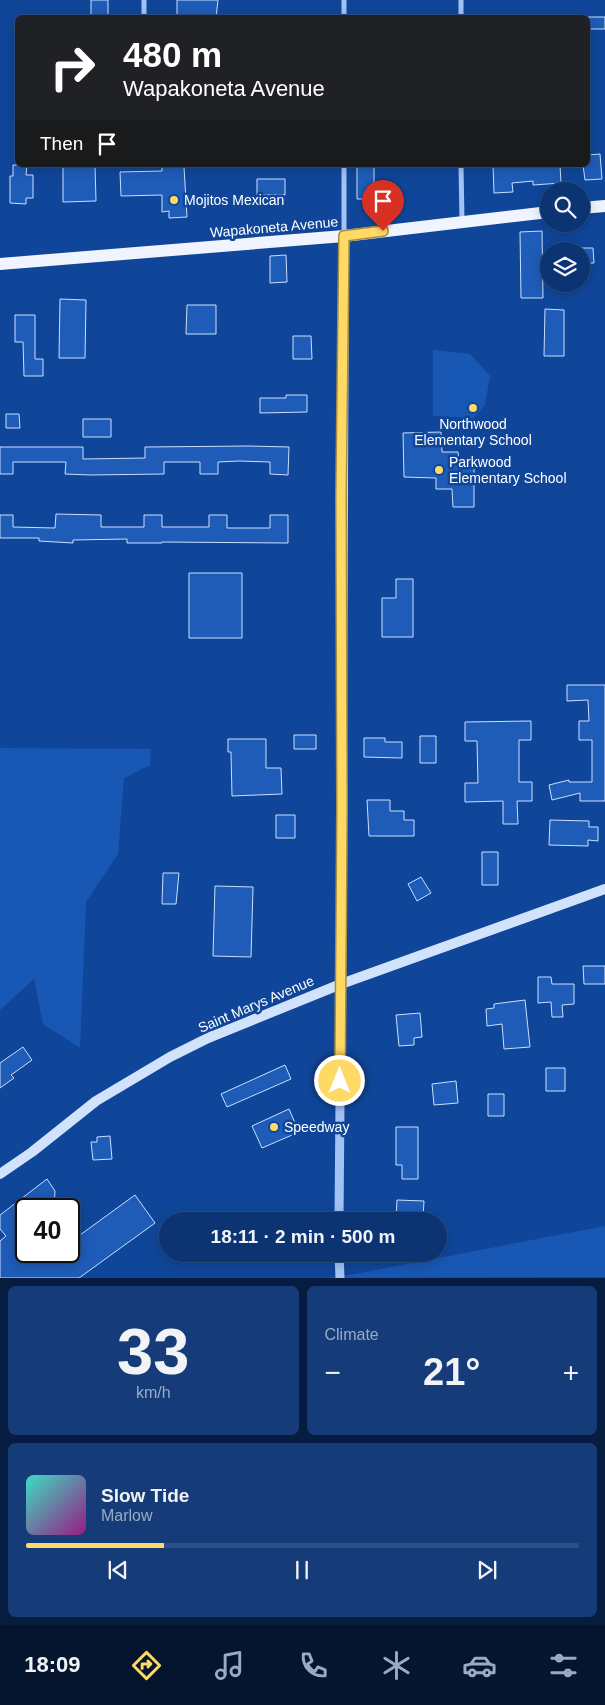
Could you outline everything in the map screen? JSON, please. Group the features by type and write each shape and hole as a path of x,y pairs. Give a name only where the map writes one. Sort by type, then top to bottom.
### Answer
{"main road":[{"path":"590,207 605,206"},
{"name":"Wapakoneta Avenue","path":"0,264 344,236 540,213"},
{"path":"340,984 342,808 341,496 344,236"},
{"name":"Saint Marys Avenue","path":"0,1174 32,1152 96,1101 170,1057 218,1034 340,984 605,889"}],"street":[{"path":"144,0 144,15"},
{"path":"344,0 344,15"},
{"path":"461,0 461,15"},
{"path":"344,167 344,236"},
{"path":"461,167 462,222"},
{"path":"339,1212 340,984"},
{"path":"339,1262 340,1278"}],"shaded area":[{"path":"433,350 470,354 490,376 485,405 473,418 433,416"},
{"path":"0,748 151,749 150,765 124,778 118,854 86,902 80,1048 43,1024 34,979 0,1010"},
{"path":"605,1226 605,1277 327,1278 418,1262 447,1262 447,1256"}],"building":[{"path":"91,0 108,0 108,15 91,15"},
{"path":"177,0 218,0 216,15 177,15"},
{"path":"590,17 605,17 605,29 590,29"},
{"path":"600,154 602,179 585,180 583,167 590,167 590,155"},
{"path":"13,165 15,167 27,167 26,175 33,175 33,198 26,198 26,204 10,203 10,176 13,176"},
{"path":"63,167 95,167 96,201 63,202"},
{"path":"162,167 184,167 187,217 169,218 169,211 162,212 162,195 121,196 120,172 162,171"},
{"path":"357,167 374,167 374,199 357,199"},
{"path":"493,167 560,167 561,182 540,182 540,184 533,185 533,181 512,183 513,192 494,193"},
{"path":"257,179 285,179 285,195 257,195"},
{"path":"520,232 542,232 542,242 540,242 540,292 543,292 543,298 521,298"},
{"path":"590,248 593,248 594,263 590,263"},
{"path":"286,255 287,282 270,283 270,256"},
{"path":"60,299 86,300 85,358 59,358"},
{"path":"187,305 216,305 216,334 186,334"},
{"path":"545,309 564,310 564,356 544,356"},
{"path":"15,315 35,315 35,359 43,359 43,376 24,376 23,342 15,342"},
{"path":"293,336 311,336 312,359 293,359"},
{"path":"286,395 307,395 307,412 260,413 260,398 286,398"},
{"path":"6,414 19,414 20,428 6,428"},
{"path":"83,419 111,419 111,437 83,437"},
{"name":"Parkwood Elementary School","path":"441,432 442,452 458,452 459,462 474,463 474,507 453,507 452,489 436,489 436,478 404,477 403,433"},
{"path":"0,447 83,447 83,459 145,458 145,447 289,447 288,475 270,474 270,462 239,461 218,462 218,474 200,474 200,462 164,462 164,474 90,475 65,474 66,462 13,462 13,474 0,474"},
{"path":"56,514 101,515 101,527 144,527 144,515 162,515 162,527 209,527 209,515 227,515 227,528 270,528 270,515 288,515 288,543 127,543 127,539 73,540 73,543 39,541 39,538 0,538 0,515 13,515 13,527 55,528"},
{"path":"189,573 242,573 242,638 189,638"},
{"path":"396,579 413,579 413,637 382,637 382,598 396,598"},
{"path":"567,685 605,685 605,801 580,801 580,793 552,800 549,785 569,780 569,782 592,782 592,740 579,740 579,721 589,721 588,700 567,701"},
{"path":"531,721 531,740 519,740 519,782 532,782 532,801 517,801 518,824 503,824 503,801 465,802 465,783 478,783 477,741 465,741 465,722"},
{"path":"294,735 316,735 316,749 294,749"},
{"path":"420,736 436,736 436,763 420,763"},
{"path":"364,738 385,738 385,742 402,742 402,758 364,757"},
{"path":"228,739 266,739 266,768 281,768 282,794 232,796 231,752 228,752"},
{"path":"367,800 390,800 390,811 404,811 404,820 414,820 414,836 369,836"},
{"path":"276,815 295,815 295,838 276,838"},
{"path":"550,820 589,821 589,827 598,827 598,841 588,840 588,846 549,845"},
{"path":"482,852 498,852 498,885 482,885"},
{"path":"163,873 179,873 176,904 162,904"},
{"path":"421,877 431,893 417,901 408,884"},
{"path":"215,886 253,887 251,957 213,956"},
{"path":"583,966 605,966 605,984 584,984"},
{"path":"538,977 551,977 552,984 574,984 574,1004 562,1005 563,1017 552,1017 551,1002 538,1003"},
{"path":"525,1000 530,1047 504,1049 502,1024 487,1026 486,1009 494,1008 494,1004"},
{"path":"420,1013 422,1037 414,1038 414,1045 399,1046 396,1015"},
{"path":"23,1047 32,1060 11,1075 14,1078 0,1088 0,1063"},
{"path":"285,1065 291,1079 227,1107 221,1094"},
{"path":"546,1068 565,1068 565,1091 546,1091"},
{"path":"456,1081 458,1103 434,1105 432,1084"},
{"path":"488,1094 504,1094 504,1116 488,1116"},
{"path":"289,1109 299,1132 262,1148 252,1126"},
{"path":"396,1127 418,1127 418,1179 402,1179 402,1165 396,1165"},
{"path":"110,1136 112,1159 93,1160 91,1142 97,1142 97,1137"},
{"path":"47,1179 55,1191 55,1198 22,1198"},
{"path":"135,1195 155,1223 79,1278 0,1278 0,1241 6,1236 0,1229 0,1215 15,1204 15,1263 80,1263 80,1235"},
{"path":"397,1200 424,1201 423,1212 396,1212"}],"place":[{"name":"Mojitos Mexican","path":"174,200"},
{"name":"Northwood Elementary School","path":"473,408"},
{"name":"Parkwood Elementary School","path":"439,470"},
{"name":"Speedway","path":"274,1127"}],"route":[{"path":"340,1081 342,808 341,496 344,236 383,231"}]}
